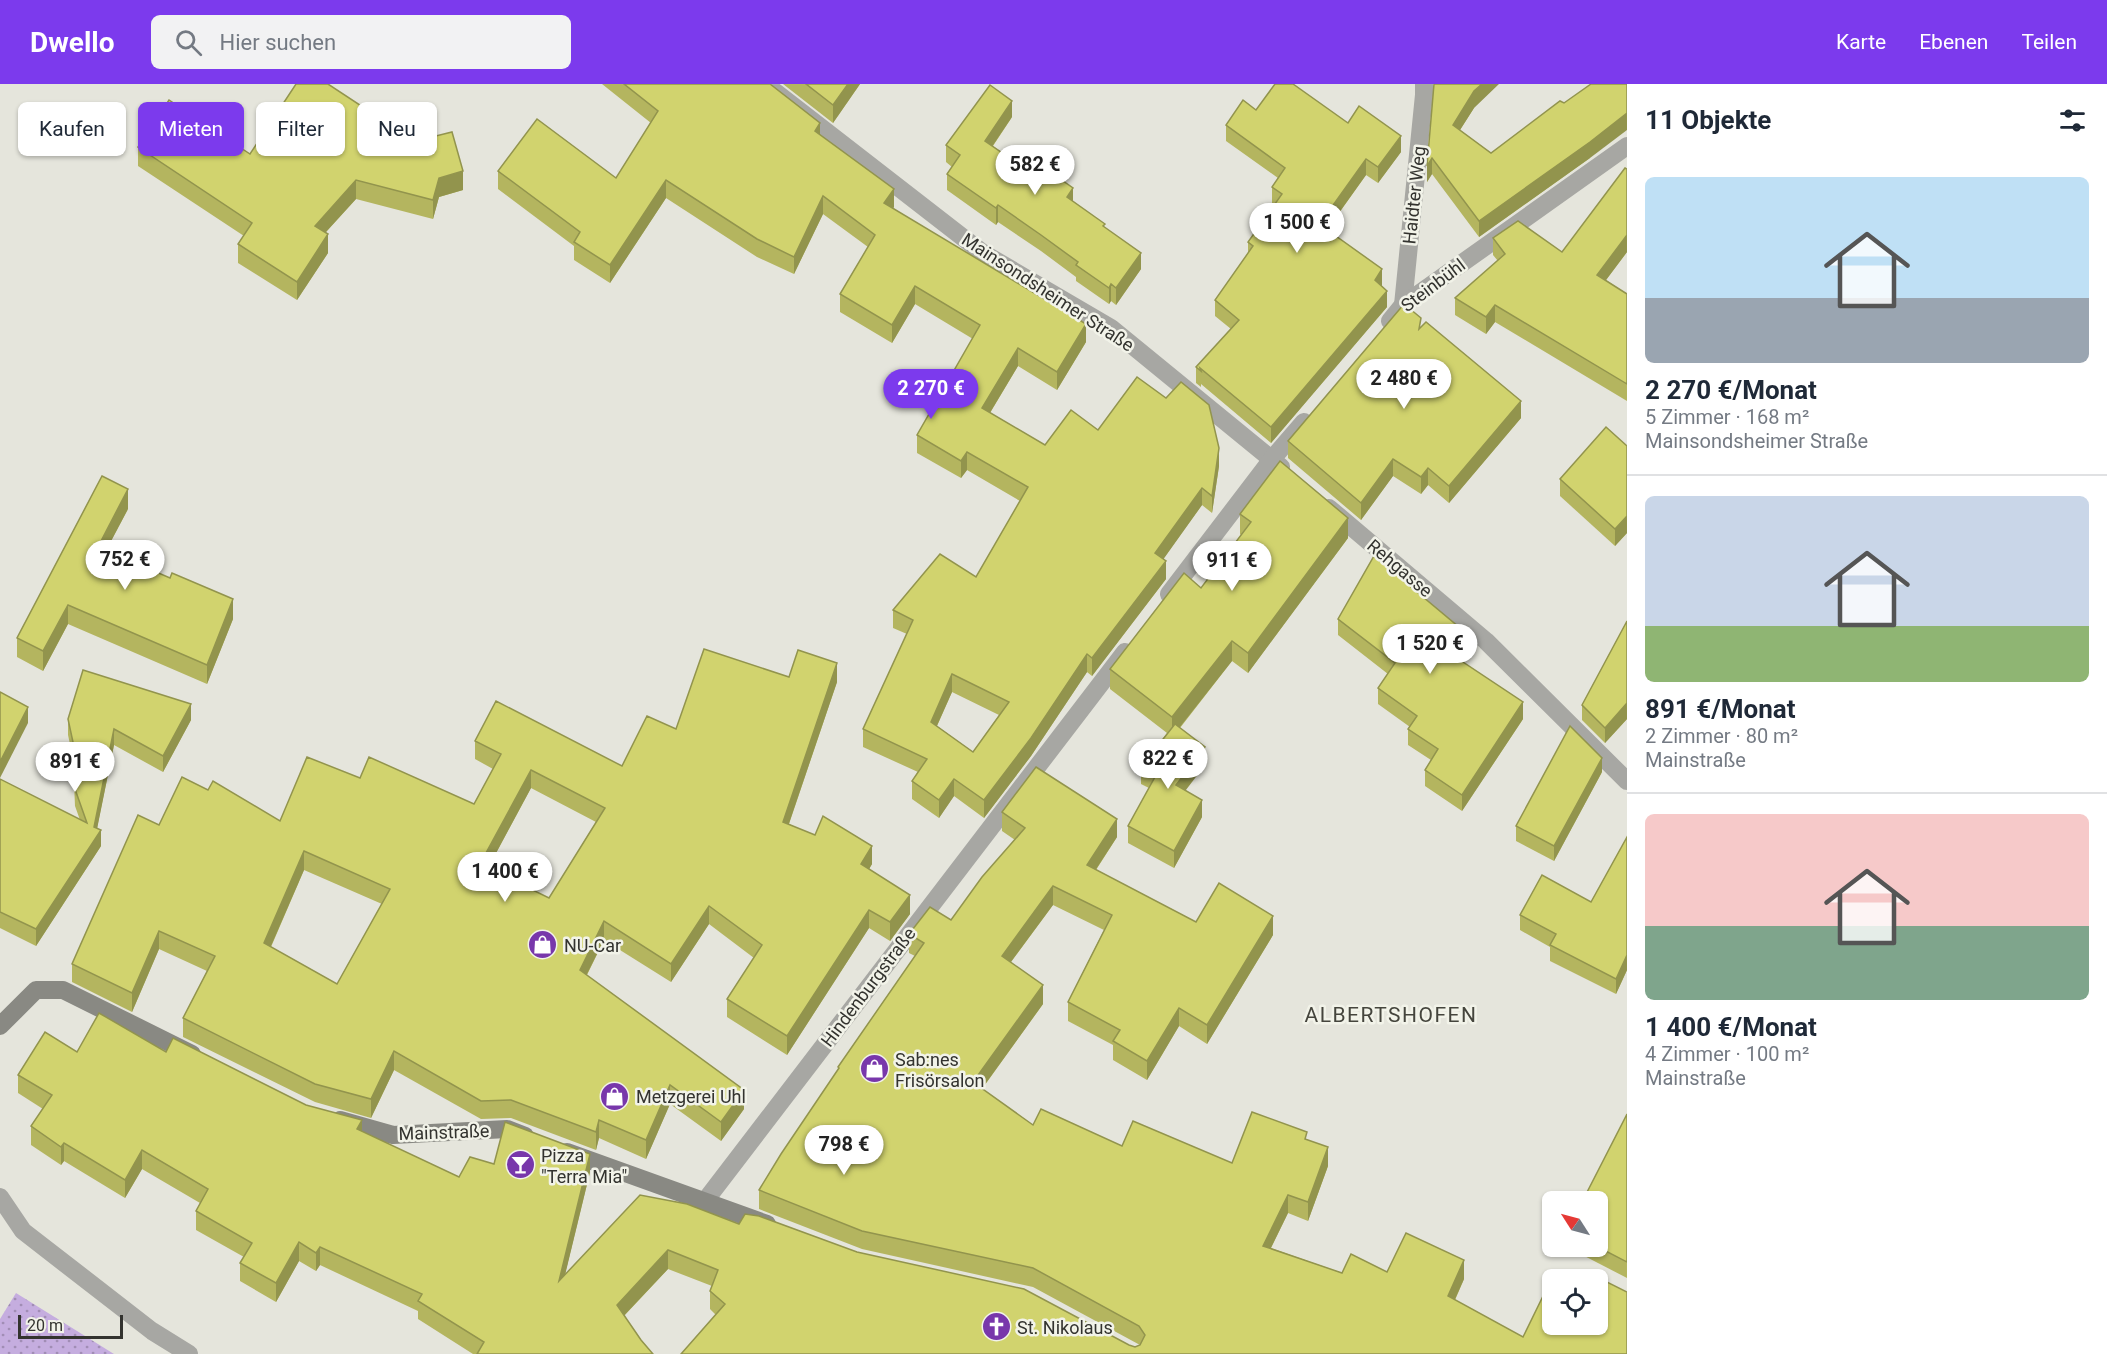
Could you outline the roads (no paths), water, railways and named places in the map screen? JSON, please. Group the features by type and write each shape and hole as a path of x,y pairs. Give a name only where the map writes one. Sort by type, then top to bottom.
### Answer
{"street":[{"name":"Mainsondsheimer Straße","path":"765,84 983,253 1111,328 1272,459"},
{"name":"Haidter Weg","path":"1403,305 1424,84"},
{"name":"Steinbühl","path":"1380,332 1403,305 1627,146"},
{"path":"1156,612 1272,459 1318,405"},
{"path":"1272,459 1290,475"},
{"name":"Rehgasse","path":"1317,497 1486,641 1627,781"},
{"name":"Hindenburgstraße","path":"705,1201 1134,640"},
{"path":"0,1026 36,990 63,990 207,1062"},
{"name":"Mainstraße","path":"321,1115 393,1135 507,1129 782,1230"},
{"path":"0,1197 23,1231 152,1331 189,1354"}],"place":[{"name":"NU-Car","path":"543,945"},
{"name":"Sab:nes Frisörsalon","path":"874,1069"},
{"name":"Metzgerei Uhl","path":"615,1096"},
{"name":"Pizza \"Terra Mia\"","path":"520,1165"},
{"name":"St. Nikolaus","path":"996,1327"}],"district":[{"name":"ALBERTSHOFEN","path":"1391,1015"}]}
